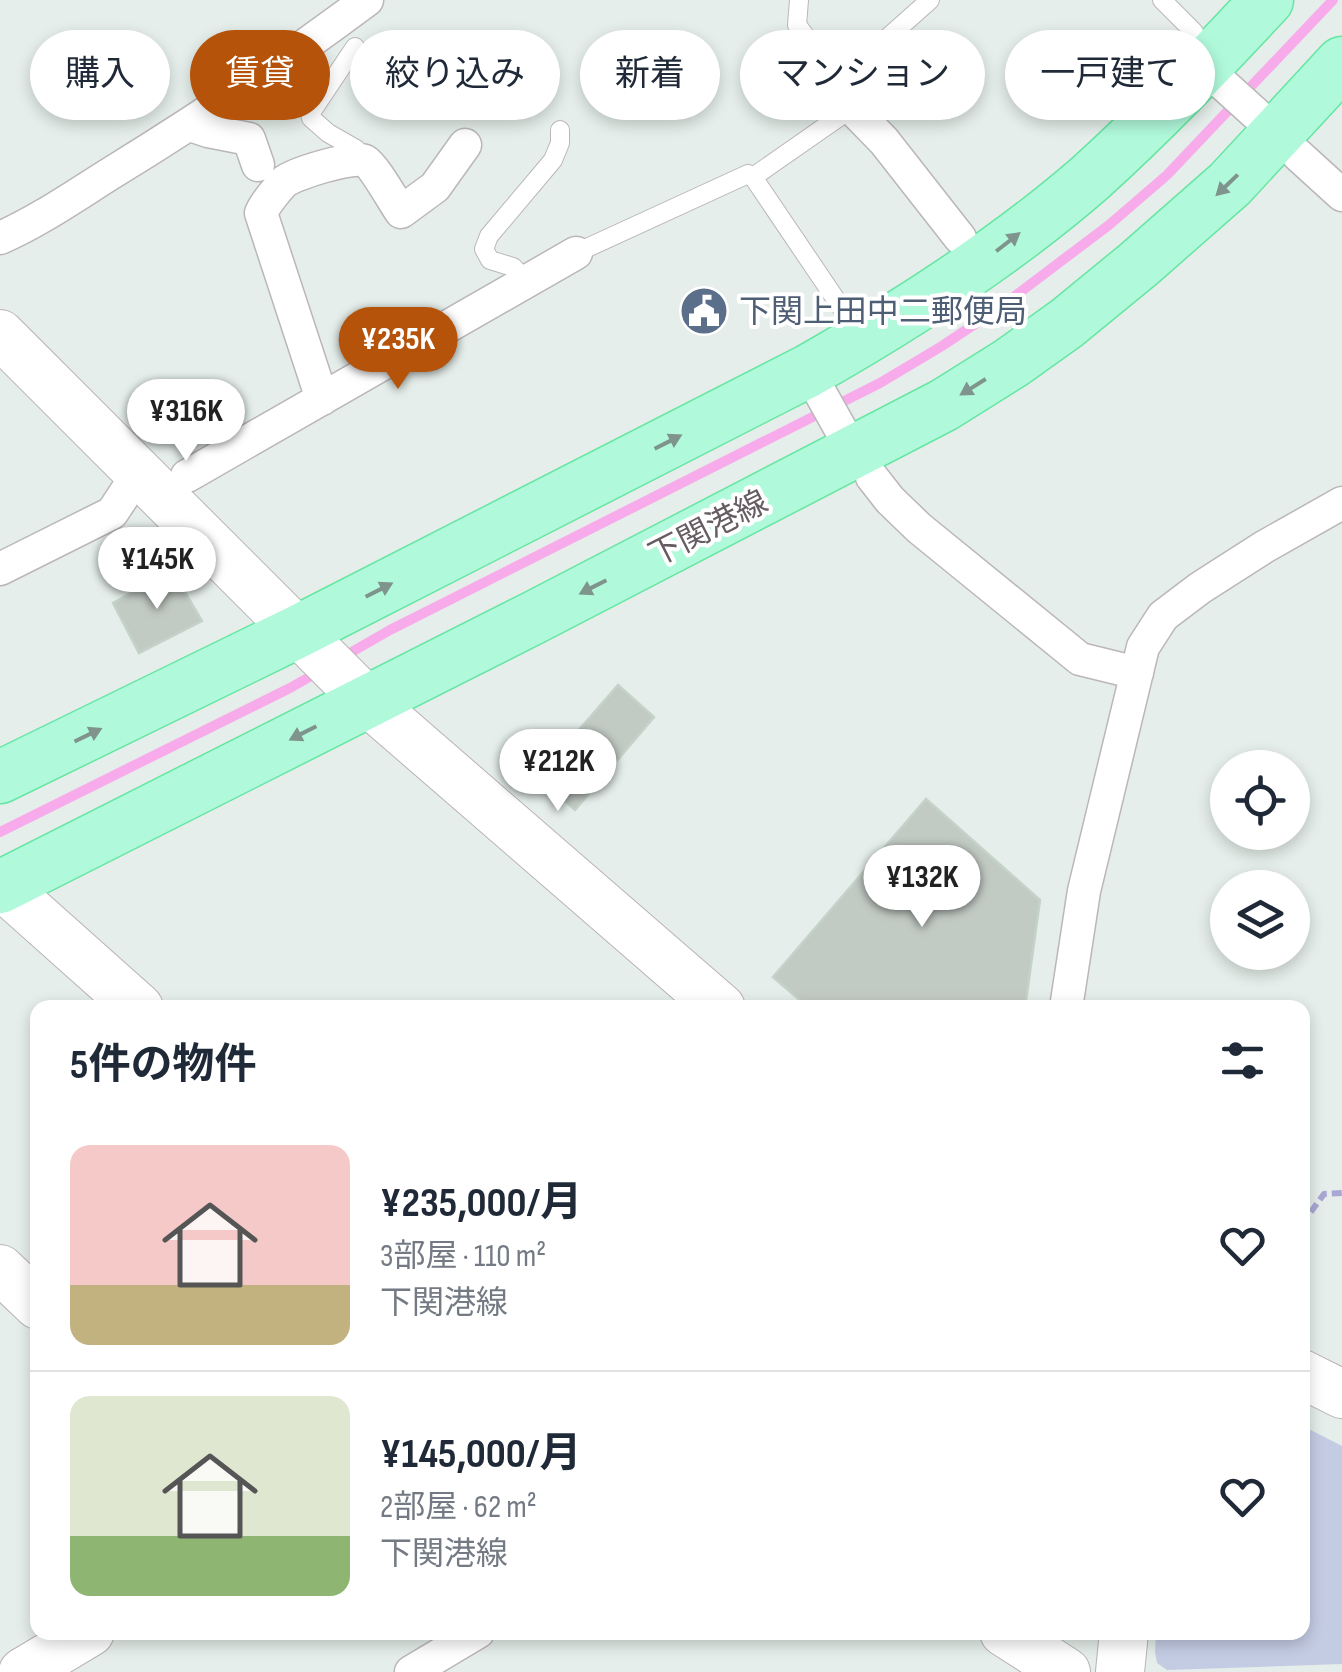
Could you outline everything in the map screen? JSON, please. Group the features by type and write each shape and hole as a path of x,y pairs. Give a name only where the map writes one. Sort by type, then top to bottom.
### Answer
{"main road":[{"name":"下関港線","path":"1215,50 1267,0"},
{"name":"下関港線","path":"0,778 331,665 855,452 944,405 1067,323 1208,204 1342,63"},
{"name":"下関港線","path":"1,885 331,665 813,380 862,340 979,264 1086,180 1146,120"}],"street":[{"path":"0,238 190,125 283,63 367,0"},
{"path":"1215,70 1342,195"},
{"path":"866,120 960,238"},
{"path":"190,125 249,139 258,164"},
{"path":"322,399 262,213 266,202 285,181 346,159 366,161 401,212 434,187 464,145"},
{"path":"187,476 576,253"},
{"path":"0,334 331,665 713,1000"},
{"path":"813,380 855,452 890,500 918,528 1080,658 1137,673"},
{"path":"0,568 112,513 138,472"},
{"path":"1067,1000 1084,891 1144,647 1162,616 1200,588 1342,503"},
{"path":"1,885 130,1000"},
{"path":"0,1269 30,1297"},
{"path":"1310,1378 1342,1394"},
{"path":"23,1672 77,1640"},
{"path":"411,1672 465,1640"},
{"path":"1016,1640 1066,1672"},
{"path":"1120,1672 1123,1640"}],"lane":[{"path":"799,0 797,24 801,30"},
{"path":"902,30 930,0"},
{"path":"1162,0 1184,30"},
{"path":"350,54 310,118 356,149 366,161"},
{"path":"753,176 836,120"},
{"path":"527,282 513,267 490,260 484,249 489,236 553,160 560,130"},
{"path":"576,253 748,174 844,313"}],"path":[{"path":"1310,1213 1324,1194 1342,1193"}],"shaded area":[{"path":"1310,1430 1342,1446 1342,1664 1167,1670 1157,1663 1156,1640 1310,1640"}],"building":[{"path":"172,570 202,621 139,653 113,603"},
{"path":"618,685 654,717 575,810 538,777"},
{"path":"926,799 1040,900 1026,1000 800,1000 773,977"}],"waterway":[{"path":"343,657 880,383 942,346 1109,225 1167,175 1333,0"},
{"path":"0,832 320,671"}],"place":[{"name":"下関上田中二郵便局","path":"704,311"}]}
